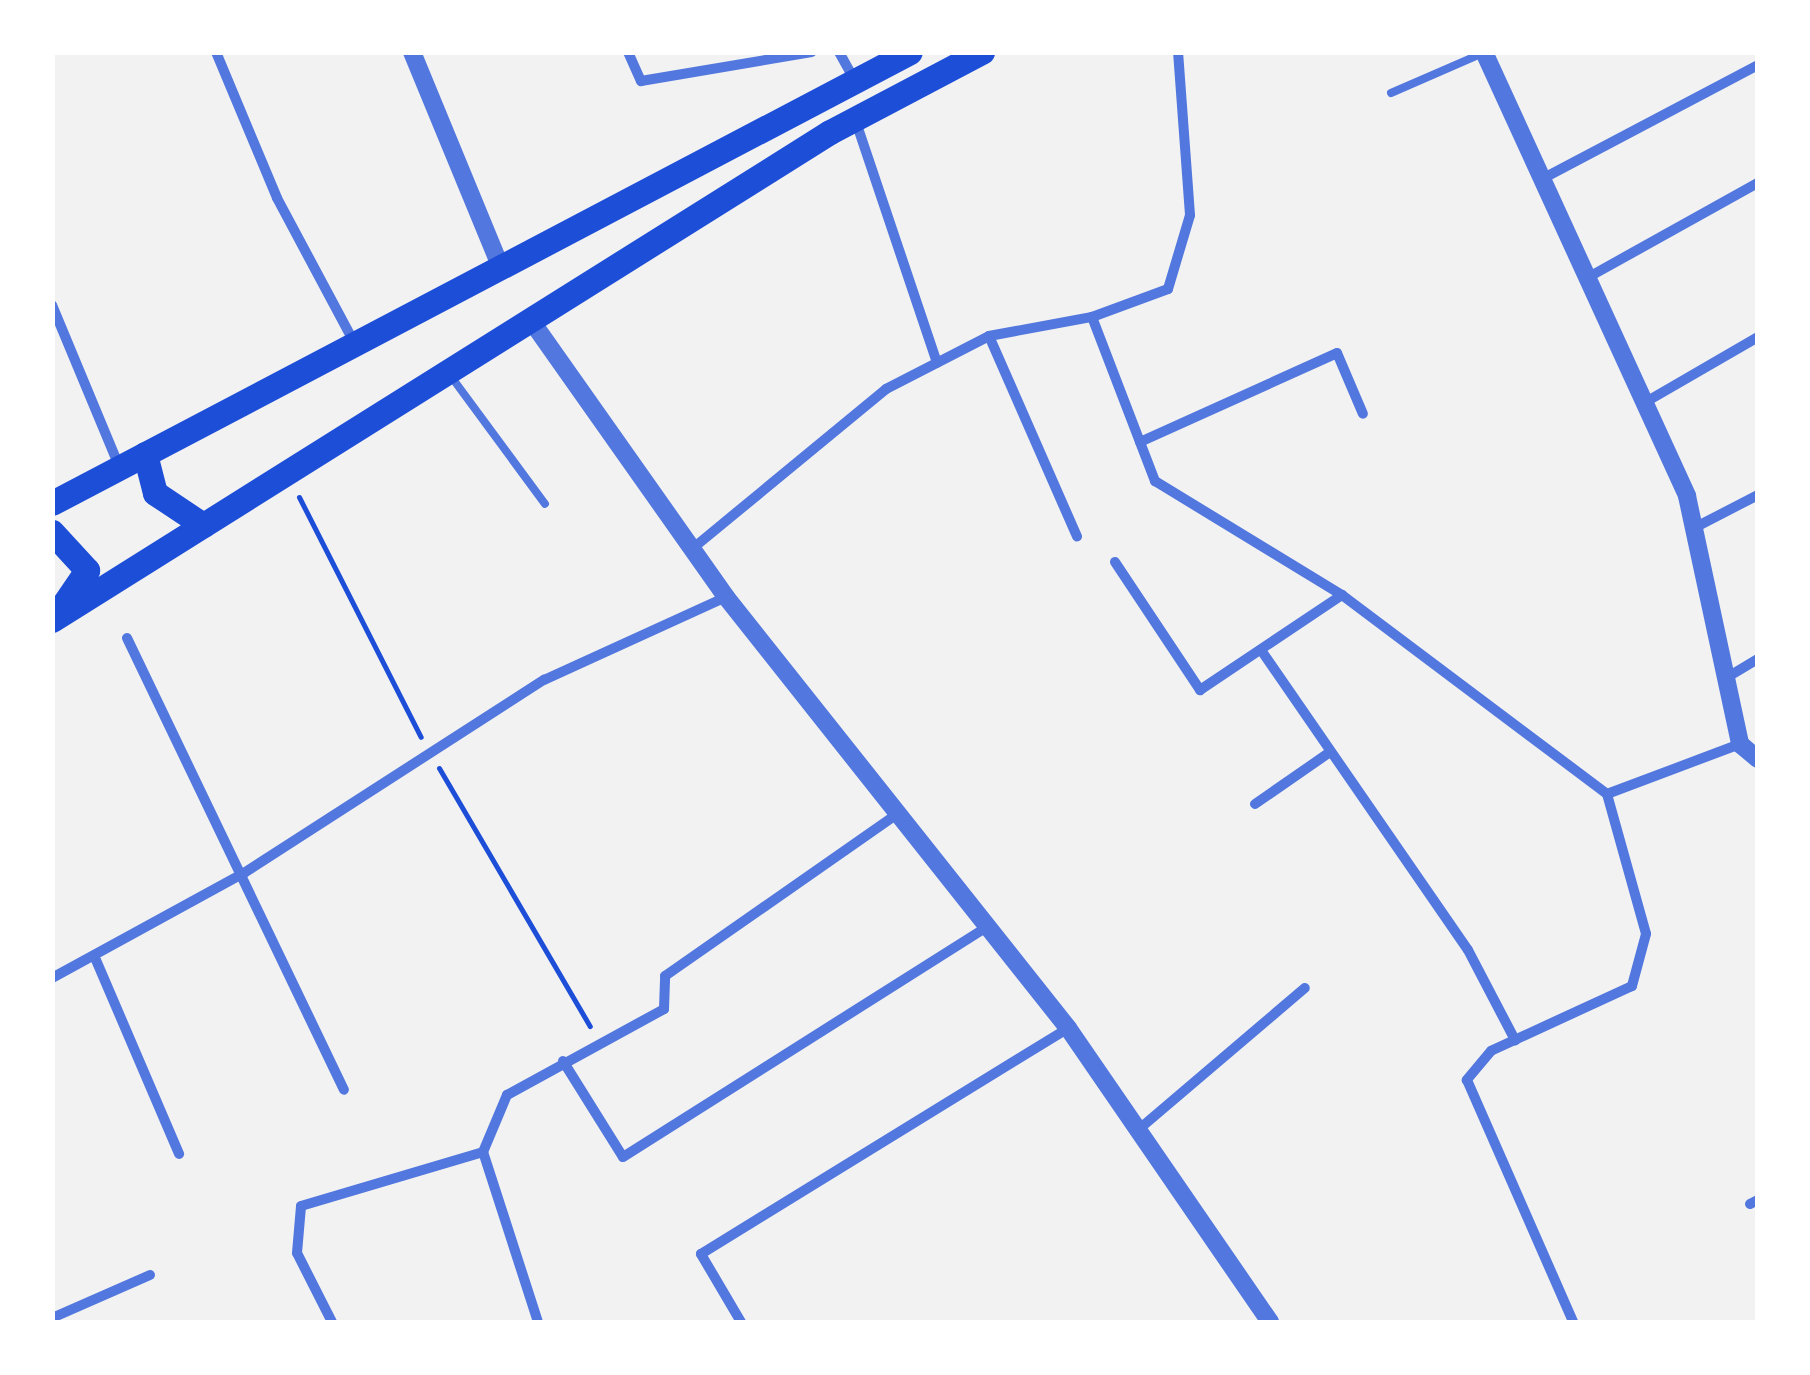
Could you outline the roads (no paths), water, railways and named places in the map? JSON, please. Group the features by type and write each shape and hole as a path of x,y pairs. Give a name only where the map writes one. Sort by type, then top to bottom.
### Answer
{"main road":[{"path":"52,503 910,52"},
{"path":"53,620 854,119 982,52"},
{"path":"146,454 155,493 203,524"},
{"path":"52,532 87,570 53,620"}],"street":[{"path":"216,52 277,198 355,344"},
{"path":"412,52 500,268"},
{"path":"628,52 640,82 812,52"},
{"path":"839,52 855,81"},
{"path":"692,548 886,389 990,336 1092,318 1168,289 1190,215 1178,52"},
{"path":"1483,52 1644,403 1694,528 1740,744 1758,759"},
{"path":"1542,180 1758,65"},
{"path":"854,119 937,363"},
{"path":"1587,278 1758,183"},
{"path":"52,305 120,468"},
{"path":"1092,318 1155,481 1342,595 1607,794 1646,934 1632,986 1514,1040 1467,1080 1573,1322"},
{"path":"530,320 726,597 1068,1028 1270,1322"},
{"path":"990,336 1077,536"},
{"path":"1644,403 1758,337"},
{"path":"1140,442 1336,352 1363,414"},
{"path":"1694,528 1758,496"},
{"path":"1115,562 1200,690 1342,595"},
{"path":"52,978 96,960 244,873 544,680 726,597"},
{"path":"127,638 244,873 344,1090"},
{"path":"1260,650 1468,950 1514,1040"},
{"path":"1726,678 1758,659"},
{"path":"1607,794 1740,744"},
{"path":"1255,804 1330,752"},
{"path":"538,1322 483,1152 507,1095 598,1041 664,1009 665,976 715,934 900,812"},
{"path":"563,1061 623,1156 989,926"},
{"path":"96,960 179,1154"},
{"path":"1138,1130 1305,988"},
{"path":"741,1322 701,1254 1068,1028"},
{"path":"332,1322 297,1253 301,1206 483,1152"},
{"path":"52,1318 150,1275"}],"lane":[{"path":"1390,93 1483,52"},
{"path":"447,371 544,504"}]}
